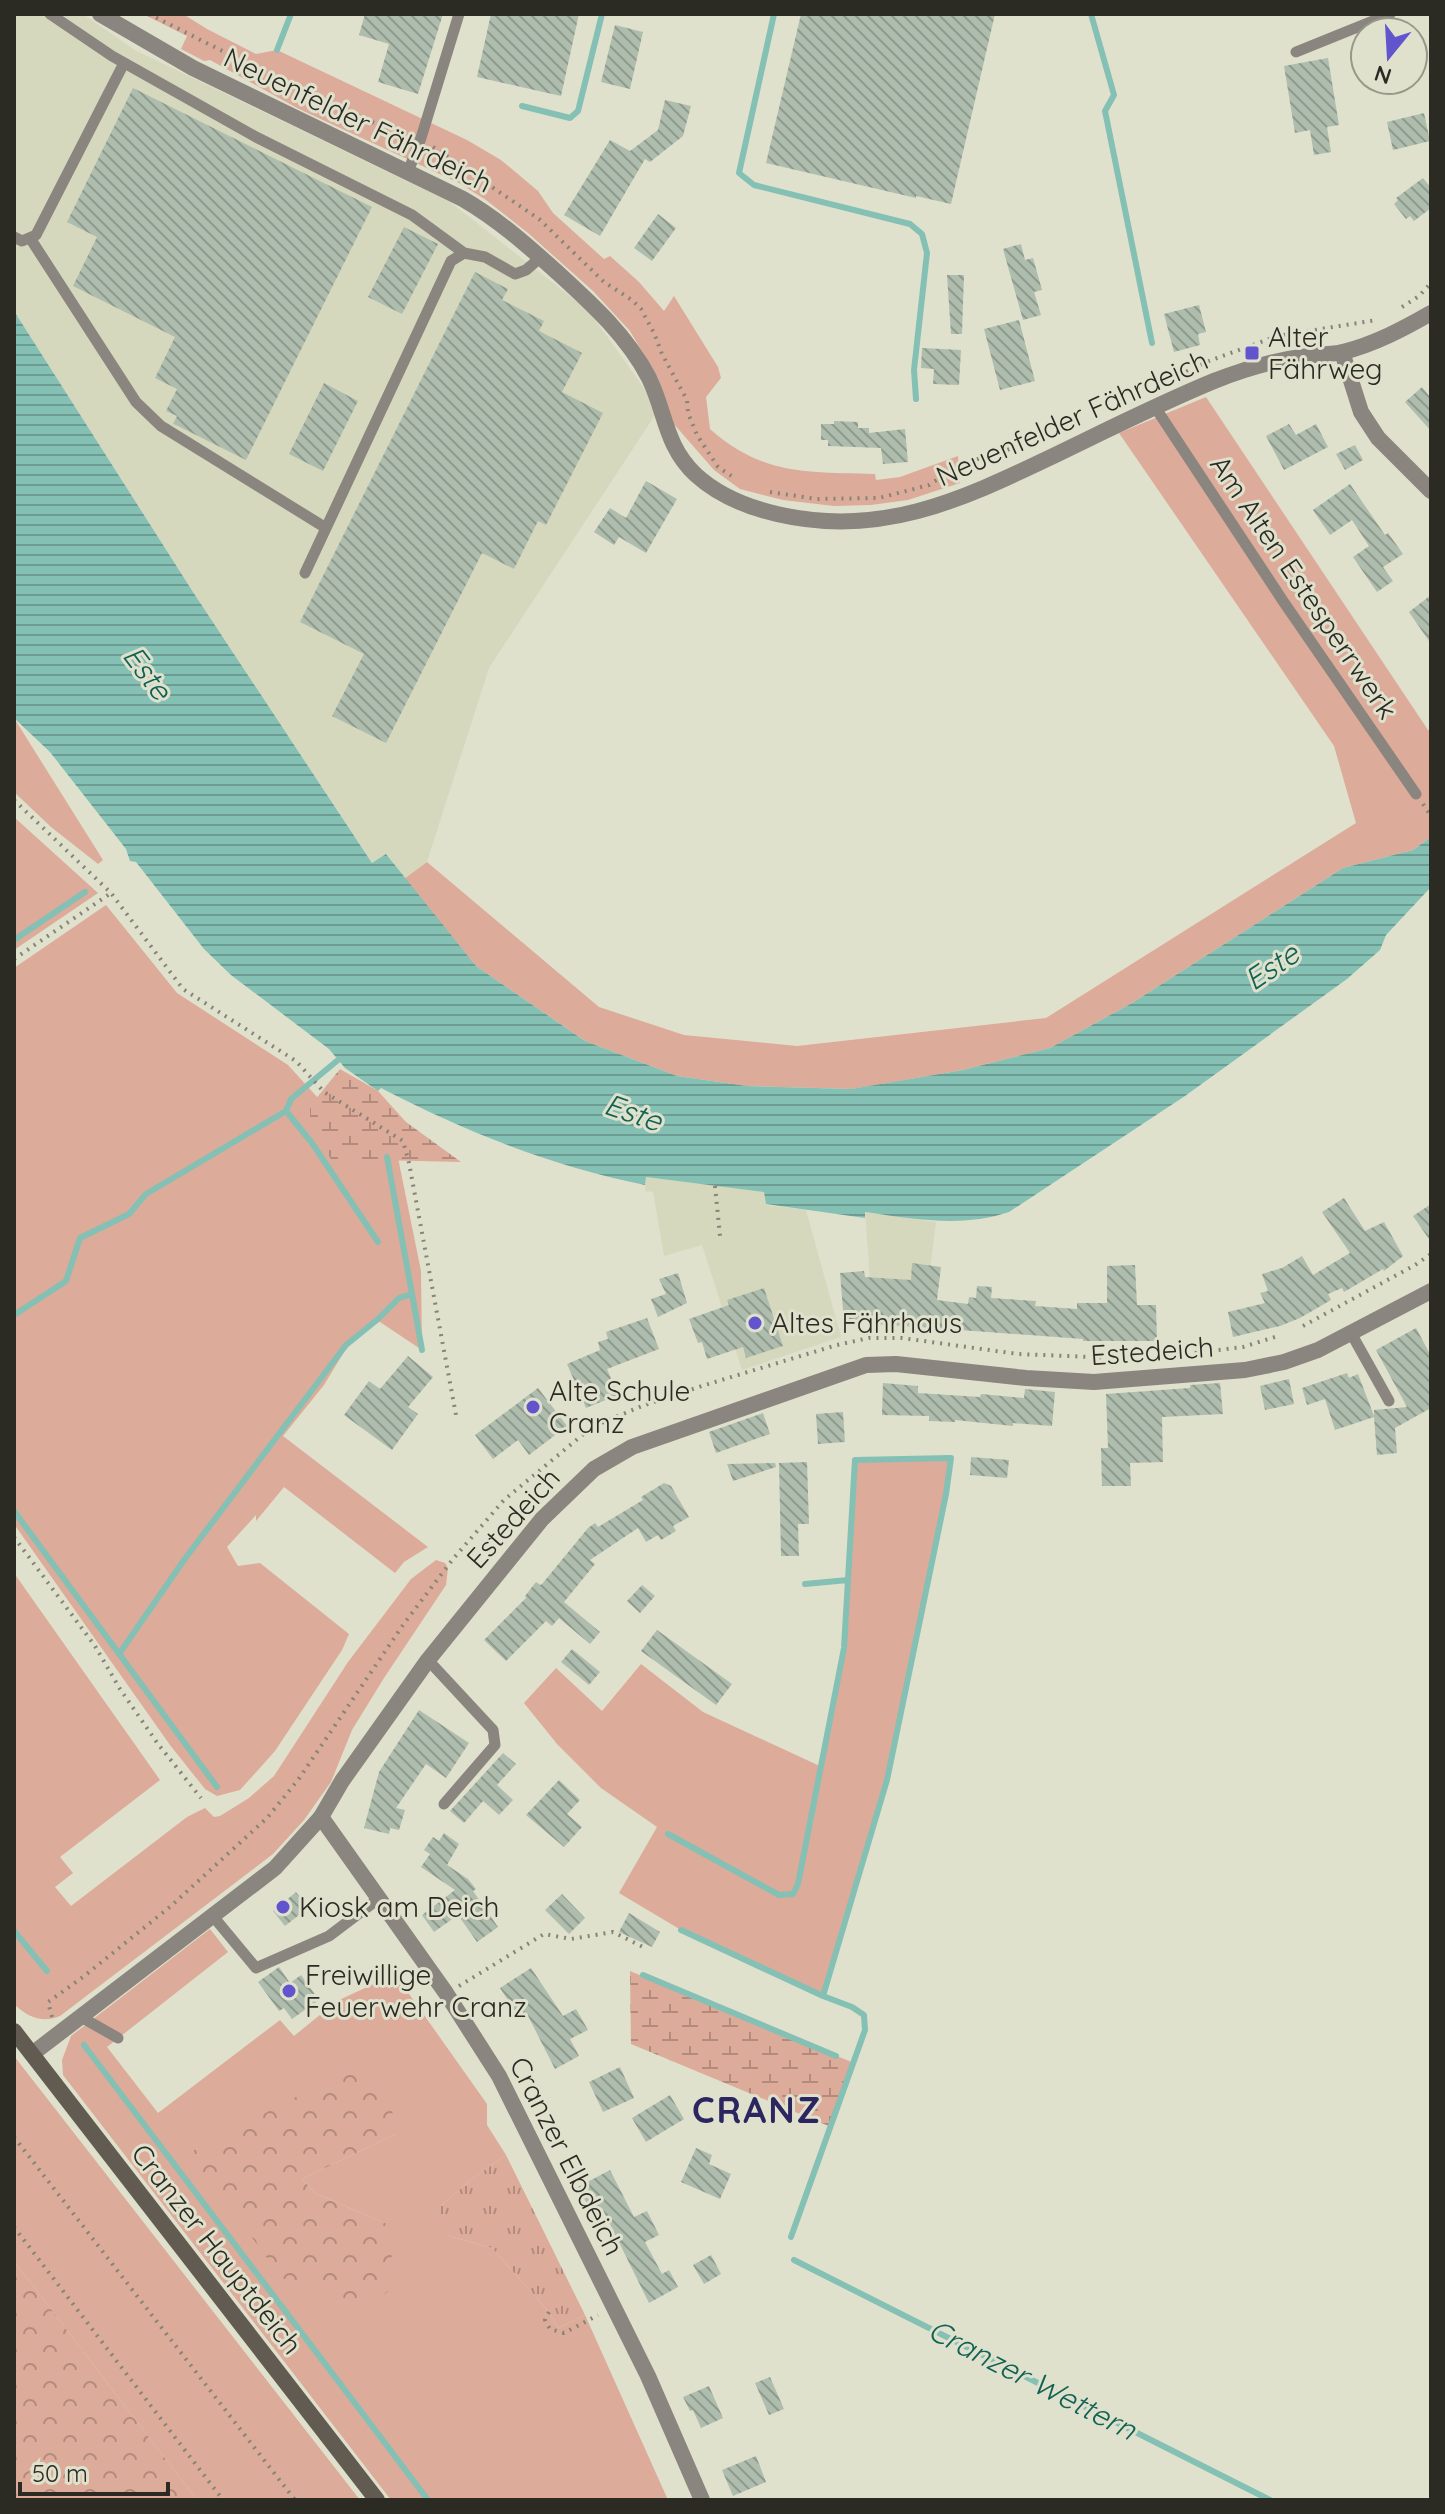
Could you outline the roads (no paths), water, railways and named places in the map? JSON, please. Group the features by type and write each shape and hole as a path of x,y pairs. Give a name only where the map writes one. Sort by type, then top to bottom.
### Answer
{"main road":[{"name":"Cranzer Hauptdeich","path":"14,2031 377,2500"}],"street":[{"name":"Neuenfelder Fährdeich","path":"100,14 193,68 485,211 541,257 610,322 650,381 672,443 694,473 726,497 762,511 804,519 854,521 884,519 936,508 981,491 1155,407 1261,364 1342,352 1390,337 1431,313"},
{"path":"1342,352 1361,412 1378,438 1431,491"},
{"name":"Estedeich","path":"32,2054 275,1868 321,1817 342,1781 428,1660 542,1519 594,1469 632,1447 866,1365 896,1364 1094,1382 1245,1370 1284,1362 1318,1350 1431,1291"},
{"name":"Cranzer Elbdeich","path":"321,1817 446,1993 512,2099 648,2376 702,2500"}],"lane":[{"path":"50,14 124,63 256,137 412,215 464,253 485,257 515,274 526,270 541,257"},
{"path":"408,172 459,14"},
{"path":"1296,52 1390,14"},
{"path":"14,237 22,241 36,235 124,63"},
{"path":"30,238 136,402 161,426 326,528"},
{"path":"305,573 451,261 464,253"},
{"name":"Am Alten Estesperrwerk","path":"1155,407 1250,553 1416,794"},
{"path":"1351,1333 1389,1401"},
{"path":"428,1660 493,1730 495,1745 444,1804"},
{"path":"212,1915 256,1968 329,1936 378,1899"},
{"path":"81,2017 118,2038"}],"water":[{"name":"Este","path":"14,311 193,592 372,863 386,854 476,966 585,1041 677,1076 747,1086 851,1089 963,1070 1050,1048 1132,1003 1343,868 1413,850 1431,837 1431,887 1386,935 1380,950 1347,979 1185,1096 1009,1212 991,1217 938,1221 865,1212 865,1218 766,1204 764,1192 646,1177 645,1185 543,1158 477,1133 381,1088 378,1091 345,1068 329,1049 231,975 204,949 136,862 130,861 126,849 50,752 14,718"}],"waterway":[{"path":"277,50 291,14"},
{"path":"522,106 570,118 578,111 602,14"},
{"path":"774,14 739,173 754,185 910,224 922,234 927,253 914,370 916,399"},
{"path":"1091,14 1114,95 1105,111 1152,343"},
{"path":"14,940 85,892"},
{"path":"14,1315 66,1281 80,1238 129,1214 146,1194 286,1111 291,1099 338,1060"},
{"path":"286,1111 312,1143 378,1242"},
{"path":"119,1654 184,1560 346,1345 399,1298 412,1294 387,1157"},
{"path":"412,1294 422,1350"},
{"path":"668,1834 779,1895 793,1894 798,1884 844,1648 855,1460 951,1458 887,1780 823,1996"},
{"path":"14,1511 217,1787"},
{"path":"805,1584 848,1580"},
{"name":"Cranzer Wettern","path":"681,1930 864,2015 865,2030 791,2237"},
{"path":"14,1931 47,1971"},
{"path":"643,1975 836,2056"},
{"path":"84,2045 428,2500"},
{"name":"Cranzer Wettern","path":"794,2260 1270,2500"}],"place":[{"name":"Alter Fährweg","path":"1252,353"},
{"name":"Altes Fährhaus","path":"755,1323"},
{"name":"Alte Schule Cranz","path":"533,1407"},
{"name":"Kiosk am Deich","path":"283,1907"},
{"name":"Freiwillige Feuerwehr Cranz","path":"289,1991"}],"district":[{"name":"CRANZ","path":"757,2110"}]}
